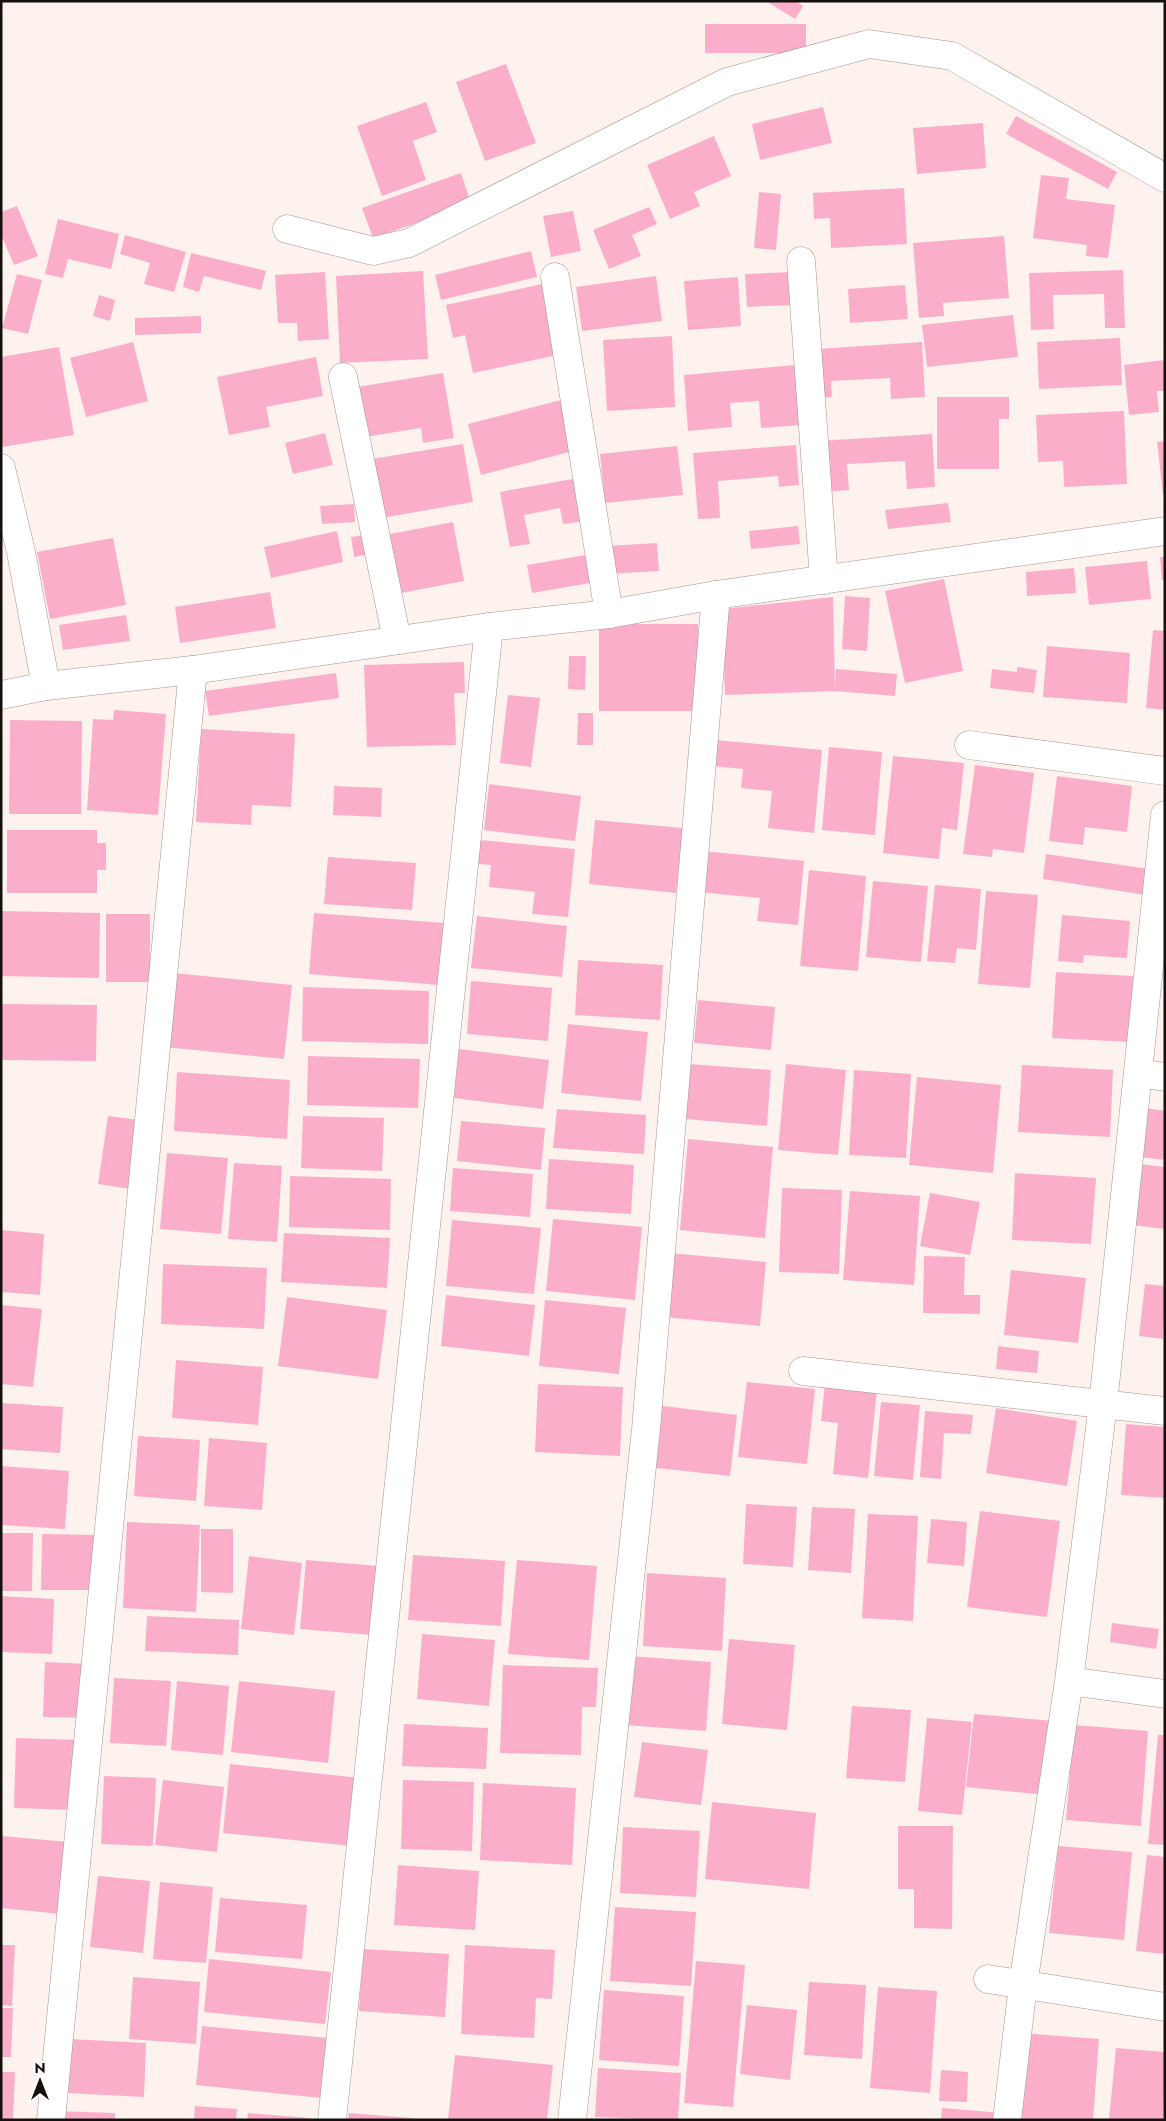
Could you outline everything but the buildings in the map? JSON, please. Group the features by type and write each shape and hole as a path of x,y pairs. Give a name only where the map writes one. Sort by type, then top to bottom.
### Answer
{"street":[{"path":"286,229 373,251 409,243 727,82 869,44 952,56 1165,178"},
{"path":"801,261 824,580"},
{"path":"555,277 609,614"},
{"path":"343,377 397,640"},
{"path":"1,468 21,552 46,686"},
{"path":"1,695 46,686 193,670 489,627 609,614 716,595 1165,531"},
{"path":"572,2120 646,1429 716,595"},
{"path":"332,2120 489,627"},
{"path":"51,2120 193,670"},
{"path":"969,745 1165,771"},
{"path":"1007,2120 1023,1985 1069,1681 1103,1404 1165,815"},
{"path":"1138,1073 1165,1077"},
{"path":"804,1371 1165,1411"},
{"path":"1069,1681 1165,1694"},
{"path":"988,1979 1165,2007"}]}
